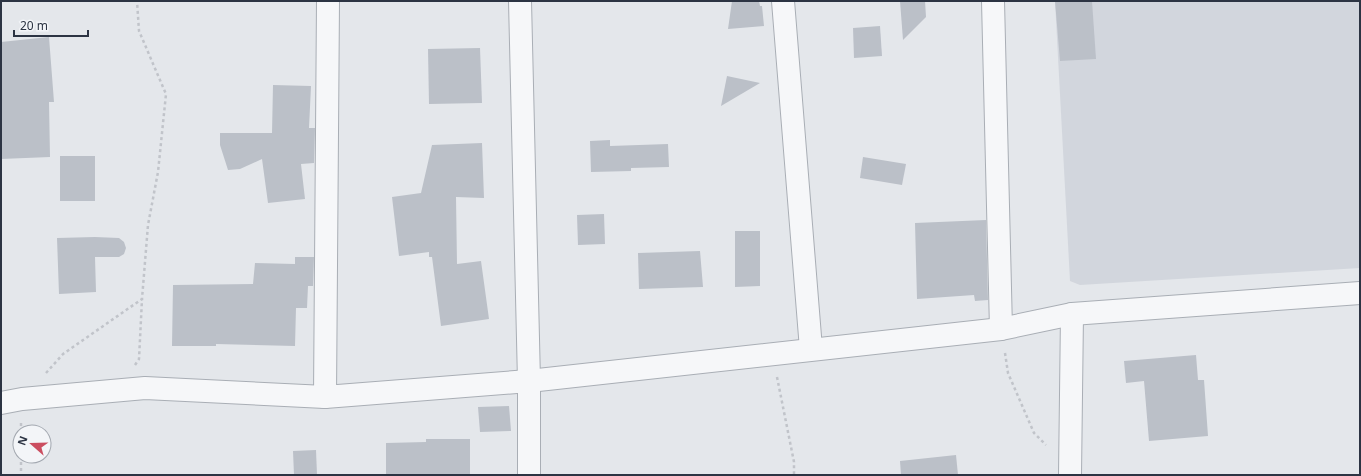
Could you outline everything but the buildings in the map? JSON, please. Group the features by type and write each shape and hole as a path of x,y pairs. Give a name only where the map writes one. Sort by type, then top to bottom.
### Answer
{"street":[{"path":"324,397 328,1"},
{"path":"520,1 529,380 529,475"},
{"path":"783,1 811,348"},
{"path":"993,1 1001,329"},
{"path":"1,403 22,399 145,388 324,397 529,380 811,348 1001,329 1072,314 1360,293"},
{"path":"1070,471 1072,314"}],"path":[{"path":"121,390 139,359 148,225 158,172 166,94 139,31 137,1"},
{"path":"21,424 22,399 62,354 142,299"},
{"path":"1001,329 1008,373 1034,433 1070,471"},
{"path":"772,353 794,462 794,475"},
{"path":"20,464 21,475"}],"shaded area":[{"path":"1055,1 1360,1 1360,268 1080,285 1070,281"}]}
